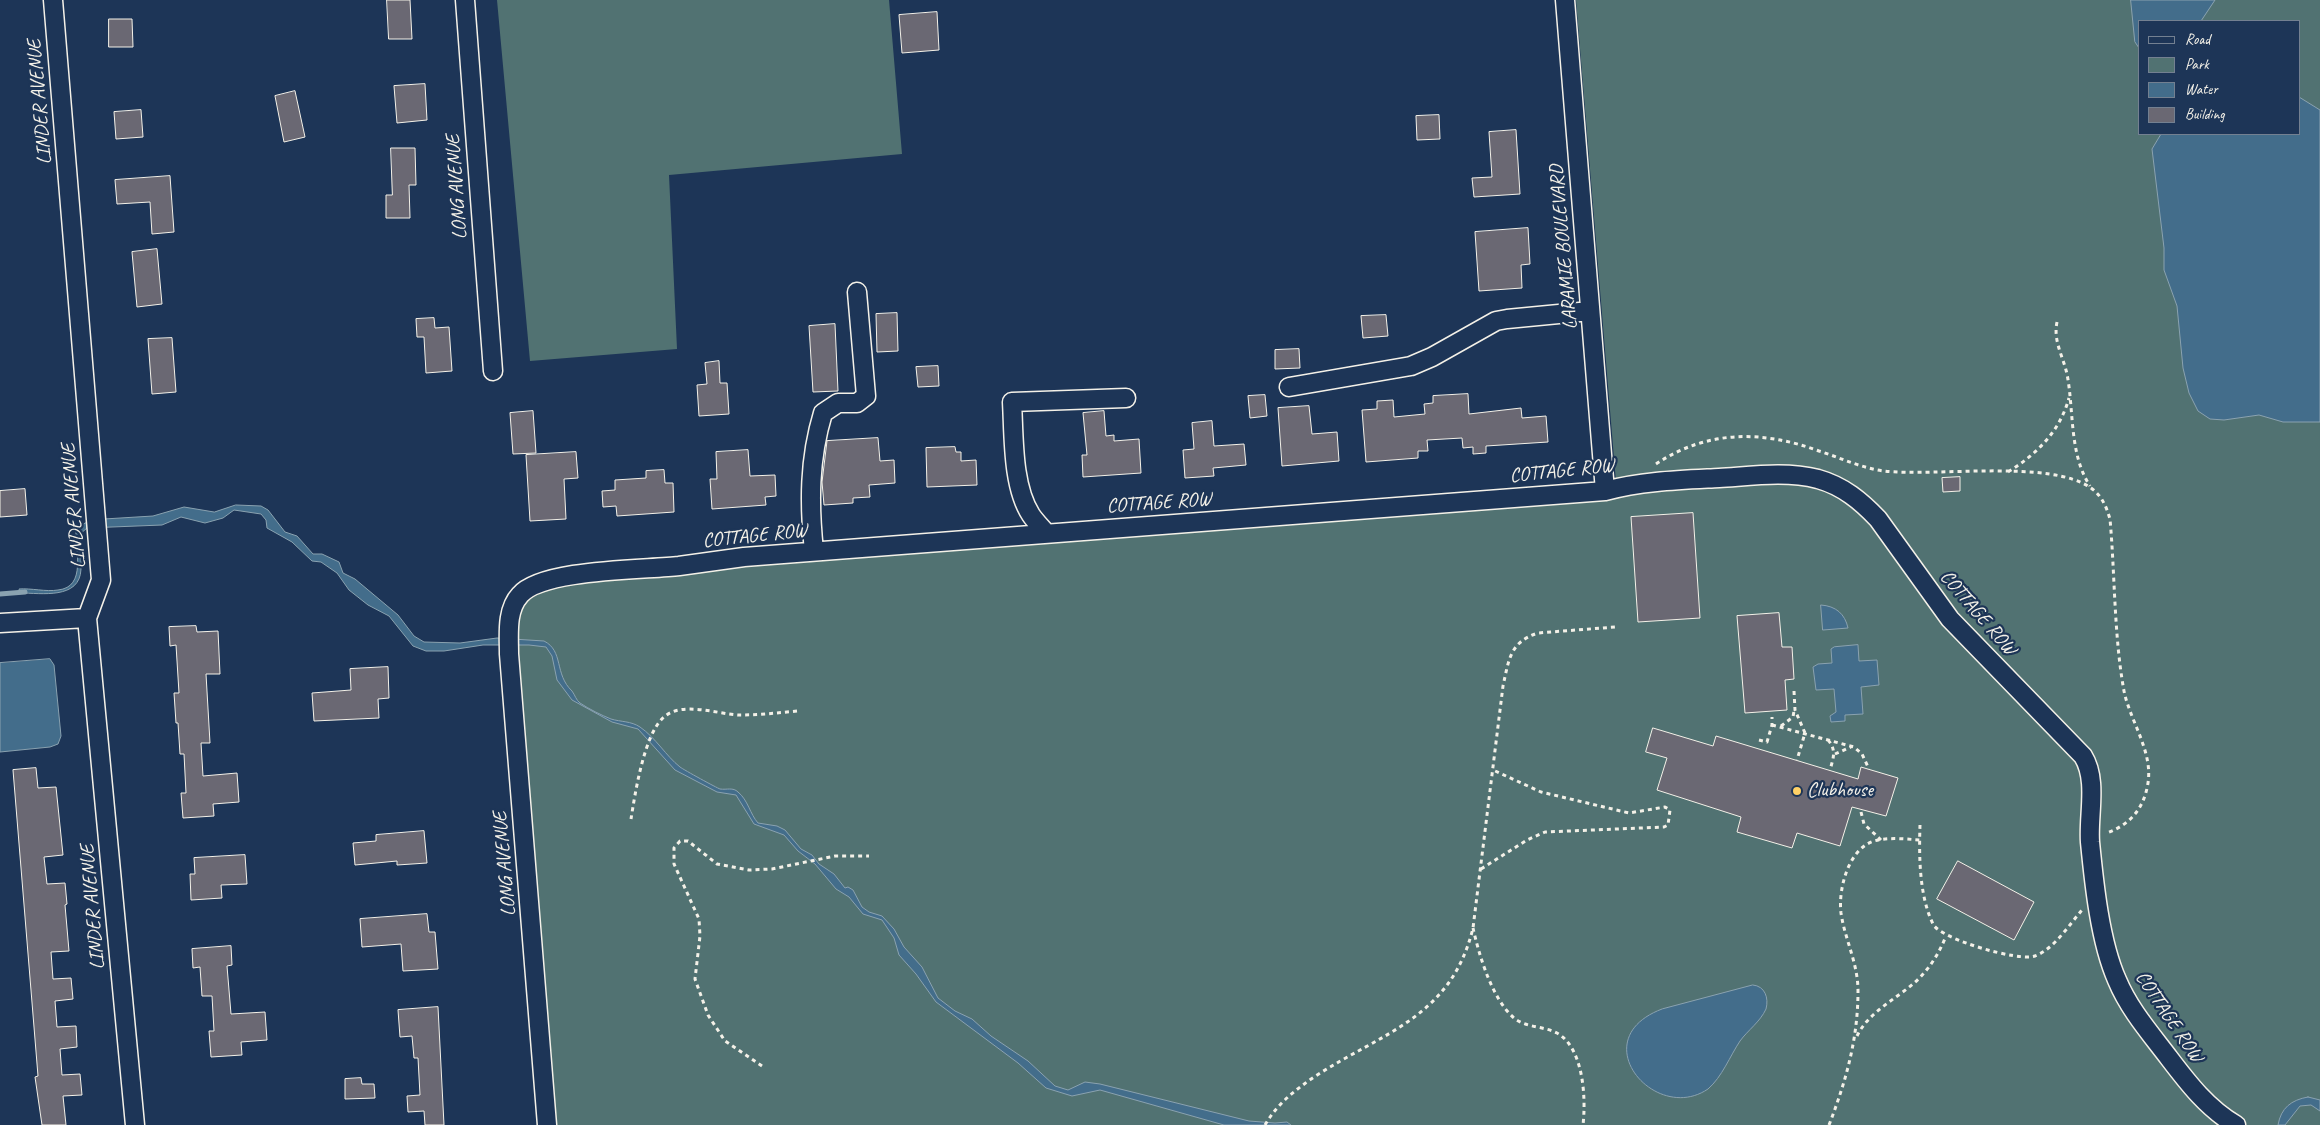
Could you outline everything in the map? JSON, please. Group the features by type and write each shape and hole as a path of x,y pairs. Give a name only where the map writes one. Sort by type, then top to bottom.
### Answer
{"street":[{"name":"LINDER AVENUE","path":"53,0 101,580 87,618 135,1125"},
{"name":"LONG AVENUE","path":"465,0 492,371"},
{"name":"LARAMIE BOULEVARD","path":"1564,0 1606,491"},
{"path":"814,552 810,478 814,444 823,413 838,403 857,403 866,396 857,292"},
{"path":"1289,387 1411,366 1507,318 1590,311"},
{"path":"1046,533 1030,514 1023,495 1016,468 1012,402 1126,398"},
{"name":"COTTAGE ROW","path":"516,600 531,586 566,576 814,552 1606,491 1635,483 1777,474 1819,480 1850,494 1878,519 1950,619 2083,756 2090,780 2090,839 2098,897 2116,978 2132,1008 2195,1091 2219,1113 2236,1125"},
{"name":"LONG AVENUE","path":"516,600 509,626 509,654 547,1125"},
{"path":"0,623 87,618"}],"path":[{"path":"2057,322 2056,337 2066,373 2081,468 2090,487"},
{"path":"2008,472 2034,454 2046,442 2065,414 2070,395"},
{"path":"1655,465 1684,448 1700,442 1740,436 1787,441 1866,468 1883,471 2008,472 2062,476 2090,487 2106,505 2110,519 2122,682 2128,709 2148,767 2148,782 2137,813 2114,830 2090,839"},
{"path":"1266,1125 1270,1115 1282,1101 1306,1083 1392,1032 1435,999 1461,964 1473,928 1503,686 1510,656 1515,646 1528,636 1546,631 1615,626"},
{"path":"1794,691 1795,710 1805,733 1797,760"},
{"path":"631,819 637,781 646,752 654,730 659,722 668,714 685,710 740,714 797,711"},
{"path":"1780,726 1789,721 1795,710"},
{"path":"1759,740 1767,742 1772,717"},
{"path":"1772,724 1854,747 1862,754 1870,770"},
{"path":"1828,740 1833,745 1835,754 1830,770"},
{"path":"1835,754 1854,747"},
{"path":"1480,869 1527,840 1545,832 1664,827 1668,825 1670,815 1670,810 1665,807 1629,813 1548,794 1493,770"},
{"path":"1861,812 1864,824 1881,840"},
{"path":"1920,825 1924,894 1929,913 1937,931 1946,936 2011,956 2036,956 2054,942 2082,910 2098,897"},
{"path":"762,1066 725,1041 708,1015 695,978 700,936 699,919 674,864 672,852 676,844 684,840 692,844 710,860 727,866 762,870 835,856 869,856"},
{"path":"1829,1125 1844,1087 1856,1039 1858,989 1856,968 1841,915 1840,896 1846,872 1854,858 1868,844 1881,840 1920,840"},
{"path":"1473,928 1484,966 1509,1012 1523,1024 1557,1033 1566,1040 1583,1080 1583,1125"},
{"path":"1856,1039 1869,1019 1926,970 1941,949 1946,936"}],"green space":[{"path":"497,0 889,0 902,154 669,175 677,349 530,361"},
{"path":"1576,0 2320,0 2320,1125 555,1125 517,649 517,626 520,610 530,598 550,586 756,562 1617,494"}],"water":[{"path":"2131,0 2215,0 2202,20 2138,20 2138,46 2135,42"},
{"path":"2300,98 2320,110 2320,422 2283,422 2259,415 2224,420 2210,419 2198,411 2189,393 2183,368 2177,306 2164,270 2164,248 2152,149 2160,135 2300,135"},
{"path":"236,505 261,506 268,510 285,532 297,536 313,554 322,554 339,562 343,573 355,579 398,615 414,636 424,642 460,643 497,638 544,641 550,645 557,657 566,684 580,703 611,719 637,725 646,731 680,767 720,789 736,790 744,799 758,823 777,826 785,830 801,849 812,855 819,864 834,874 845,888 848,887 853,890 862,907 869,912 882,916 894,929 904,947 922,967 938,998 955,1011 972,1019 991,1036 1028,1061 1055,1086 1068,1090 1085,1082 1100,1084 1249,1121 1287,1122 1291,1125 1224,1125 1100,1090 1072,1096 1046,1088 1018,1063 936,1002 916,974 899,955 894,938 882,920 863,914 849,897 836,889 815,864 798,851 784,835 754,824 736,795 717,792 675,770 638,729 612,722 572,700 557,680 552,656 546,647 483,645 444,651 426,651 413,646 389,616 368,605 349,590 337,573 321,562 312,561 292,542 267,528 266,520 261,514 234,510 223,518 205,523 181,517 162,525 87,528 80,534 81,569 79,579 74,586 58,593 20,593 19,589 58,590 67,587 73,582 78,566 76,530 85,523 104,519 153,516 184,507 214,512"},
{"path":"1821,605 1831,607 1839,612 1845,619 1848,628 1823,630"},
{"path":"1858,645 1859,661 1877,660 1879,685 1861,687 1863,714 1845,715 1845,721 1831,722 1830,716 1836,712 1834,689 1816,690 1813,667 1818,664 1832,663 1831,649 1834,647"},
{"path":"50,659 54,665 61,736 58,744 50,747 0,752 0,663"},
{"path":"1753,985 1761,988 1765,993 1766,1009 1761,1018 1740,1041 1722,1072 1708,1089 1688,1097 1667,1096 1649,1087 1635,1074 1627,1057 1628,1039 1639,1023 1662,1009"},
{"path":"2308,1097 2320,1100 2320,1111 2311,1105 2300,1106 2285,1125 2278,1125 2284,1109 2297,1100"}],"building":[{"path":"387,0 410,0 412,39 389,39"},
{"path":"937,12 939,50 902,53 899,15"},
{"path":"109,19 132,19 133,47 109,47"},
{"path":"425,84 427,120 397,123 394,86"},
{"path":"295,91 305,137 284,142 275,96"},
{"path":"141,110 143,137 116,139 114,112"},
{"path":"1439,115 1440,139 1417,140 1416,116"},
{"path":"1516,130 1520,194 1474,197 1472,178 1492,177 1489,132"},
{"path":"391,148 415,148 416,185 409,185 410,218 386,218 386,195 392,195"},
{"path":"170,176 174,232 152,234 150,202 117,204 115,180"},
{"path":"1528,228 1530,264 1521,265 1522,288 1479,291 1475,232"},
{"path":"157,249 162,304 137,307 132,252"},
{"path":"897,313 898,351 877,352 876,314"},
{"path":"1386,315 1388,336 1363,338 1361,316"},
{"path":"434,318 435,328 449,327 452,371 426,373 424,337 417,337 416,319"},
{"path":"835,324 838,391 813,392 809,326"},
{"path":"172,338 176,392 152,394 148,339"},
{"path":"1299,349 1300,368 1275,369 1275,350"},
{"path":"719,361 720,383 727,383 729,414 699,416 697,385 707,384 705,363"},
{"path":"938,366 939,386 918,387 916,367"},
{"path":"1468,394 1469,414 1521,408 1522,418 1546,416 1548,442 1486,446 1486,453 1473,454 1473,447 1463,448 1462,438 1427,440 1428,451 1418,451 1418,458 1366,462 1362,410 1377,409 1377,401 1393,400 1394,417 1425,414 1424,404 1433,403 1433,396"},
{"path":"1265,395 1267,416 1250,418 1248,396"},
{"path":"1309,406 1312,434 1337,432 1339,461 1282,466 1278,408"},
{"path":"533,411 536,453 513,454 510,413"},
{"path":"1104,411 1106,436 1114,435 1114,441 1139,439 1141,473 1083,477 1082,455 1087,455 1083,413"},
{"path":"1212,421 1214,446 1244,444 1246,465 1213,468 1214,476 1185,478 1183,450 1194,449 1192,423"},
{"path":"878,438 880,461 894,460 895,483 869,485 870,497 853,498 853,503 824,505 822,482 827,441"},
{"path":"955,447 956,452 961,452 961,461 976,460 977,485 927,487 926,448"},
{"path":"748,450 750,476 775,475 776,496 765,497 766,505 712,509 710,479 717,479 716,452"},
{"path":"576,452 578,478 564,479 566,519 530,521 526,455"},
{"path":"664,470 665,483 673,483 674,512 617,516 616,506 603,507 602,491 615,490 615,480 646,478 646,471"},
{"path":"1960,477 1960,491 1943,492 1942,478"},
{"path":"25,489 27,515 0,517 0,491"},
{"path":"1693,513 1700,618 1638,622 1631,517"},
{"path":"1779,613 1782,647 1792,647 1794,679 1785,680 1787,710 1745,713 1737,616"},
{"path":"196,626 197,632 218,631 220,674 206,674 210,743 201,743 203,776 237,773 239,802 213,804 214,816 183,818 181,793 186,793 184,754 180,754 178,723 176,723 174,693 179,693 176,645 170,646 169,627"},
{"path":"388,667 389,698 378,699 379,718 314,721 312,693 351,690 350,669"},
{"name":"Clubhouse","path":"1653,728 1713,746 1716,736 1858,779 1861,767 1898,778 1886,816 1852,807 1840,846 1797,833 1792,848 1737,832 1741,817 1657,790 1667,758 1646,752"},
{"path":"36,768 38,788 56,787 63,855 44,857 47,884 65,883 67,904 65,905 69,951 51,952 53,979 71,978 73,999 55,1001 57,1027 76,1026 77,1047 60,1049 62,1075 80,1074 82,1095 63,1096 66,1125 42,1125 35,1077 38,1076 13,770"},
{"path":"424,831 427,863 397,865 397,861 355,865 353,843 376,841 376,835"},
{"path":"245,855 247,884 221,885 222,898 191,900 190,874 195,874 194,858"},
{"path":"1958,861 2034,902 2014,940 1937,899"},
{"path":"427,914 429,932 435,932 438,969 403,971 401,944 362,947 360,919"},
{"path":"231,946 232,965 227,966 231,1014 265,1012 267,1040 241,1042 242,1055 211,1057 209,1031 214,1031 212,996 202,996 200,967 193,968 192,949"},
{"path":"438,1007 444,1125 425,1125 424,1111 408,1112 407,1096 420,1095 418,1058 414,1058 412,1036 400,1037 398,1010"},
{"path":"361,1078 362,1084 374,1084 375,1098 345,1099 345,1079"}],"waterway":[{"path":"0,594 25,592"}],"place":[{"name":"Clubhouse","path":"1797,791"}]}
